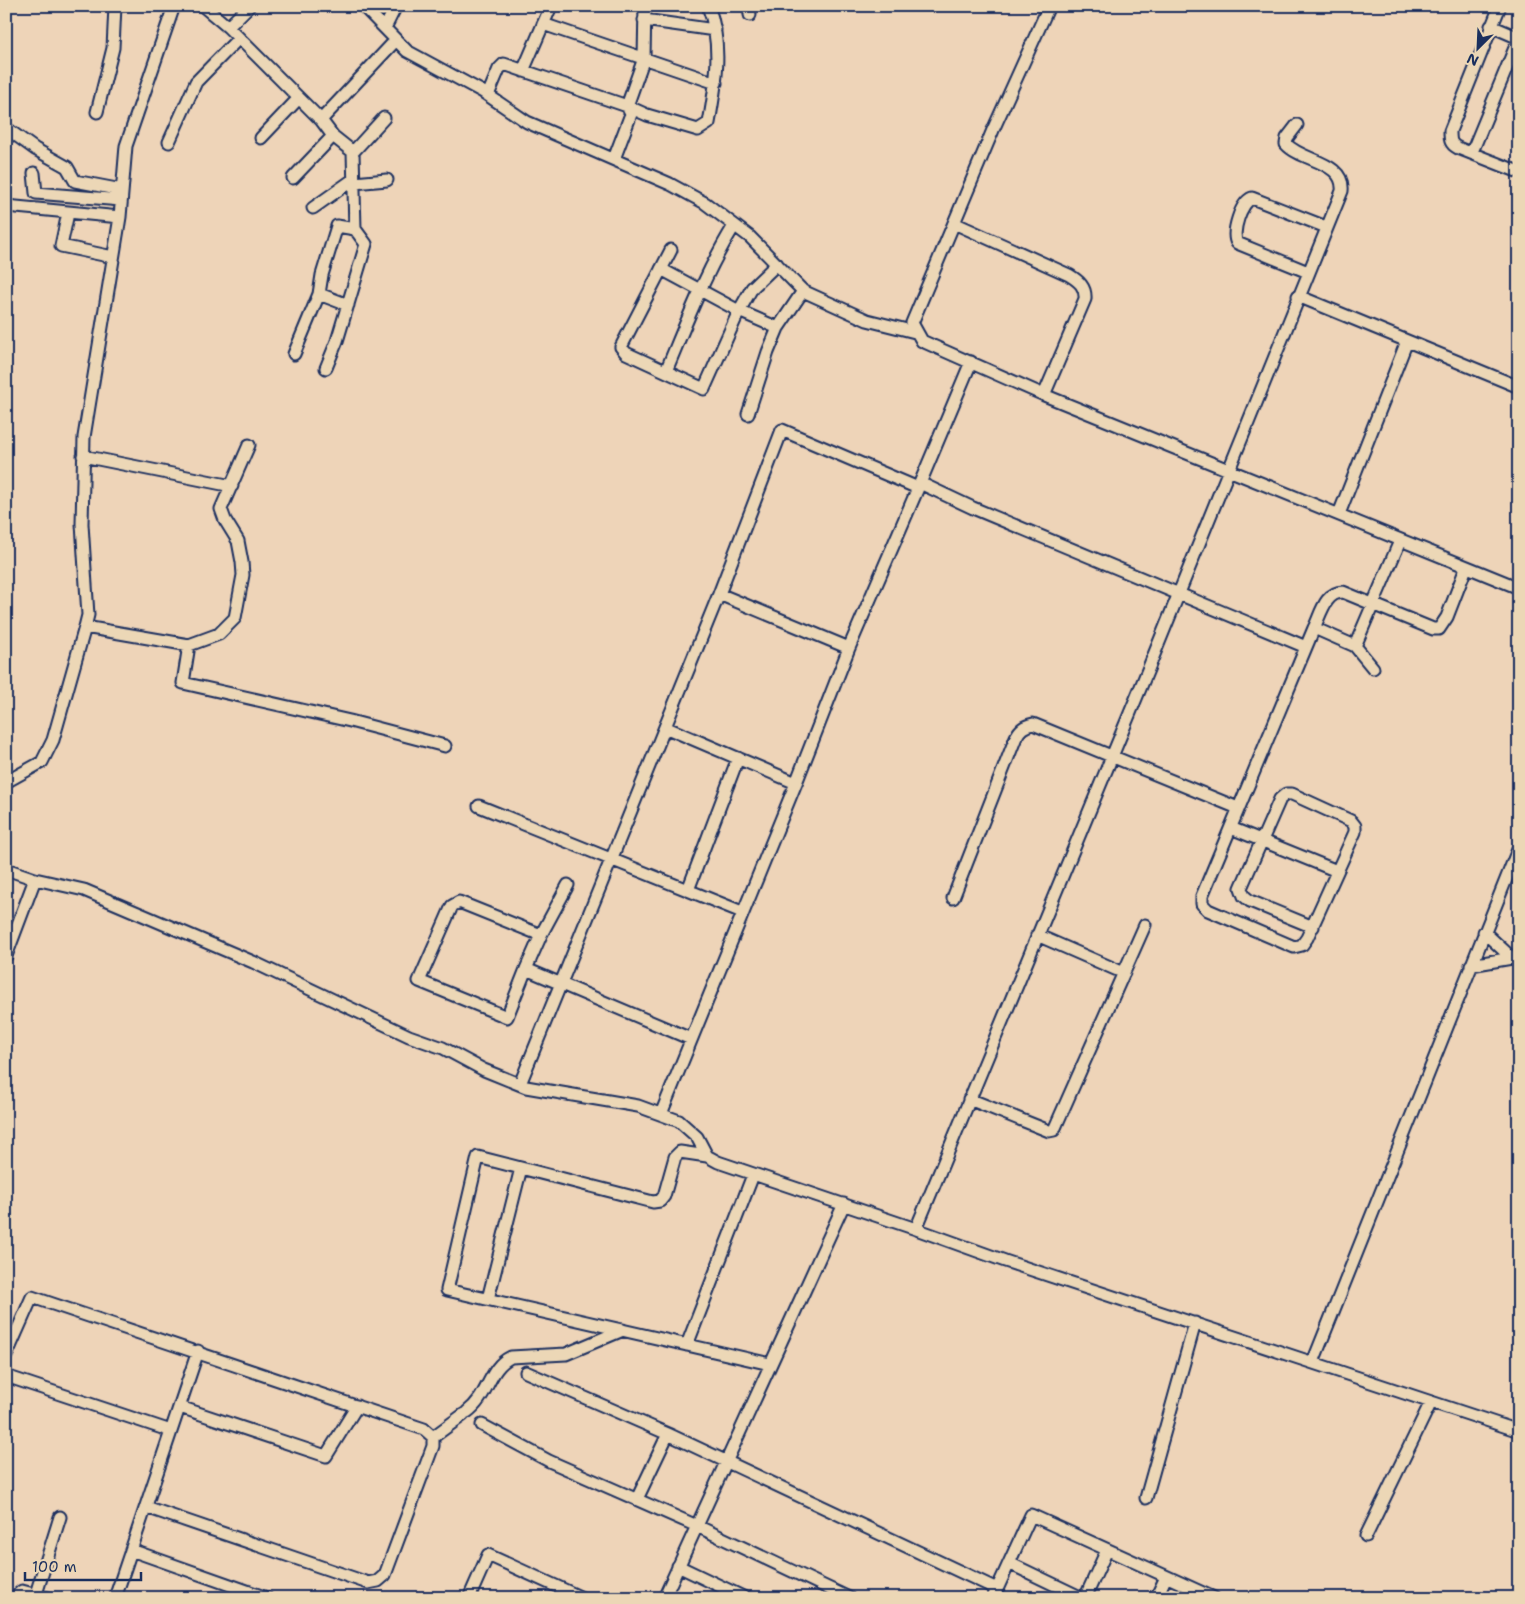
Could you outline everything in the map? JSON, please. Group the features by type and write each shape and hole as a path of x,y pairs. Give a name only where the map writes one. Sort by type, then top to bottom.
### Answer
{"street":[{"path":"97,112 112,48 115,6"},
{"path":"6,782 42,762 53,740 86,627 88,615 82,524 83,456 91,390 120,217 126,146 174,6"},
{"path":"203,6 228,27 320,120 333,136 354,152"},
{"path":"228,27 249,6"},
{"path":"363,6 407,51 488,95 527,122 614,159 705,203 777,264 803,291 867,320 916,332"},
{"path":"385,28 396,6"},
{"path":"523,71 552,6"},
{"path":"614,159 631,114 627,106 644,58 645,6"},
{"path":"488,95 499,70 504,64 627,106 647,115 698,130 709,123 716,83 718,52 715,30 708,6"},
{"path":"1048,6 912,323 922,341 1044,395 1519,588"},
{"path":"1500,6 1450,131 1453,145 1519,172"},
{"path":"644,20 715,30"},
{"path":"543,24 716,83"},
{"path":"1472,152 1519,38 1492,26"},
{"path":"169,142 196,82 238,39"},
{"path":"320,120 396,40"},
{"path":"262,138 298,99"},
{"path":"326,368 348,306 366,244 355,229 354,152 384,118"},
{"path":"916,1229 1179,593 1227,470 1342,191 1343,181 1338,172 1298,153 1286,144 1287,138 1297,125"},
{"path":"6,128 35,149 67,167 76,181 122,195"},
{"path":"293,178 333,136"},
{"path":"34,173 36,193 122,195"},
{"path":"313,208 354,181 387,180"},
{"path":"1308,272 1238,243 1235,233 1244,205 1248,199 1252,198 1326,227"},
{"path":"6,206 120,217"},
{"path":"68,213 61,246 113,258"},
{"path":"954,223 1069,275 1079,281 1086,290 1085,299 1044,395"},
{"path":"294,354 319,294 322,275 338,226 355,229"},
{"path":"666,371 700,290 722,245 734,226"},
{"path":"671,250 621,347 626,353 704,389 739,311 752,288 777,264"},
{"path":"661,268 739,311 778,328"},
{"path":"748,414 768,352 778,328 803,291"},
{"path":"319,294 348,306"},
{"path":"1298,296 1519,386"},
{"path":"1339,514 1407,341"},
{"path":"661,1114 849,648 970,362"},
{"path":"520,1084 667,728 782,430 919,485 1306,647"},
{"path":"86,627 189,645 220,634 229,626 237,609 242,562 238,541 225,520 221,509 249,445"},
{"path":"83,456 232,486"},
{"path":"1355,646 1400,541"},
{"path":"1313,927 1244,896 1241,888 1280,799 1286,794 1292,794 1351,821 1355,826 1355,832 1313,927 1302,945 1294,947 1208,910 1202,904 1202,896 1314,628 1332,594 1343,592 1433,629 1439,629 1447,617 1466,568"},
{"path":"719,594 849,648"},
{"path":"1314,628 1355,646 1373,668"},
{"path":"189,645 183,683 445,746"},
{"path":"953,898 1020,729 1033,724 1111,758 1238,808"},
{"path":"667,728 796,783"},
{"path":"688,890 738,758"},
{"path":"479,806 742,912"},
{"path":"1231,828 1262,838 1337,871"},
{"path":"1313,1362 1519,847"},
{"path":"6,869 35,879 84,890 101,897 252,962 409,1036 443,1048 484,1070 520,1084 638,1106 661,1114 690,1128 707,1156"},
{"path":"6,956 35,879"},
{"path":"541,935 459,902 452,906 419,981 507,1017 541,935 568,885"},
{"path":"969,1099 1049,1131 1054,1130 1145,925"},
{"path":"1484,932 1516,960"},
{"path":"1037,935 1124,973"},
{"path":"1471,965 1516,960"},
{"path":"526,970 691,1039"},
{"path":"770,1364 447,1290 478,1158 653,1202 660,1201 664,1196 676,1157 680,1152 707,1156 753,1174 1005,1261 1519,1431"},
{"path":"488,1299 521,1168"},
{"path":"687,1345 753,1174"},
{"path":"664,1598 844,1204"},
{"path":"6,1356 32,1297 424,1429 433,1437 433,1446 385,1574 378,1581 368,1583 146,1507"},
{"path":"1146,1498 1195,1323"},
{"path":"433,1437 481,1400 495,1370 504,1360 511,1357 566,1354 623,1330"},
{"path":"115,1598 198,1352"},
{"path":"526,1372 726,1461 998,1594 1009,1563 1031,1515 1214,1598"},
{"path":"6,1376 172,1431"},
{"path":"1366,1536 1431,1402"},
{"path":"180,1407 326,1456 357,1406"},
{"path":"482,1425 549,1461 637,1499 849,1598"},
{"path":"637,1499 668,1434"},
{"path":"36,1594 60,1517"},
{"path":"131,1550 268,1598"},
{"path":"1009,1563 1083,1598 1107,1550"},
{"path":"468,1598 488,1555 582,1598"},
{"path":"678,1566 745,1598"},
{"path":"1156,1598 1166,1577"},
{"path":"14,1598 22,1591 48,1598"}]}
